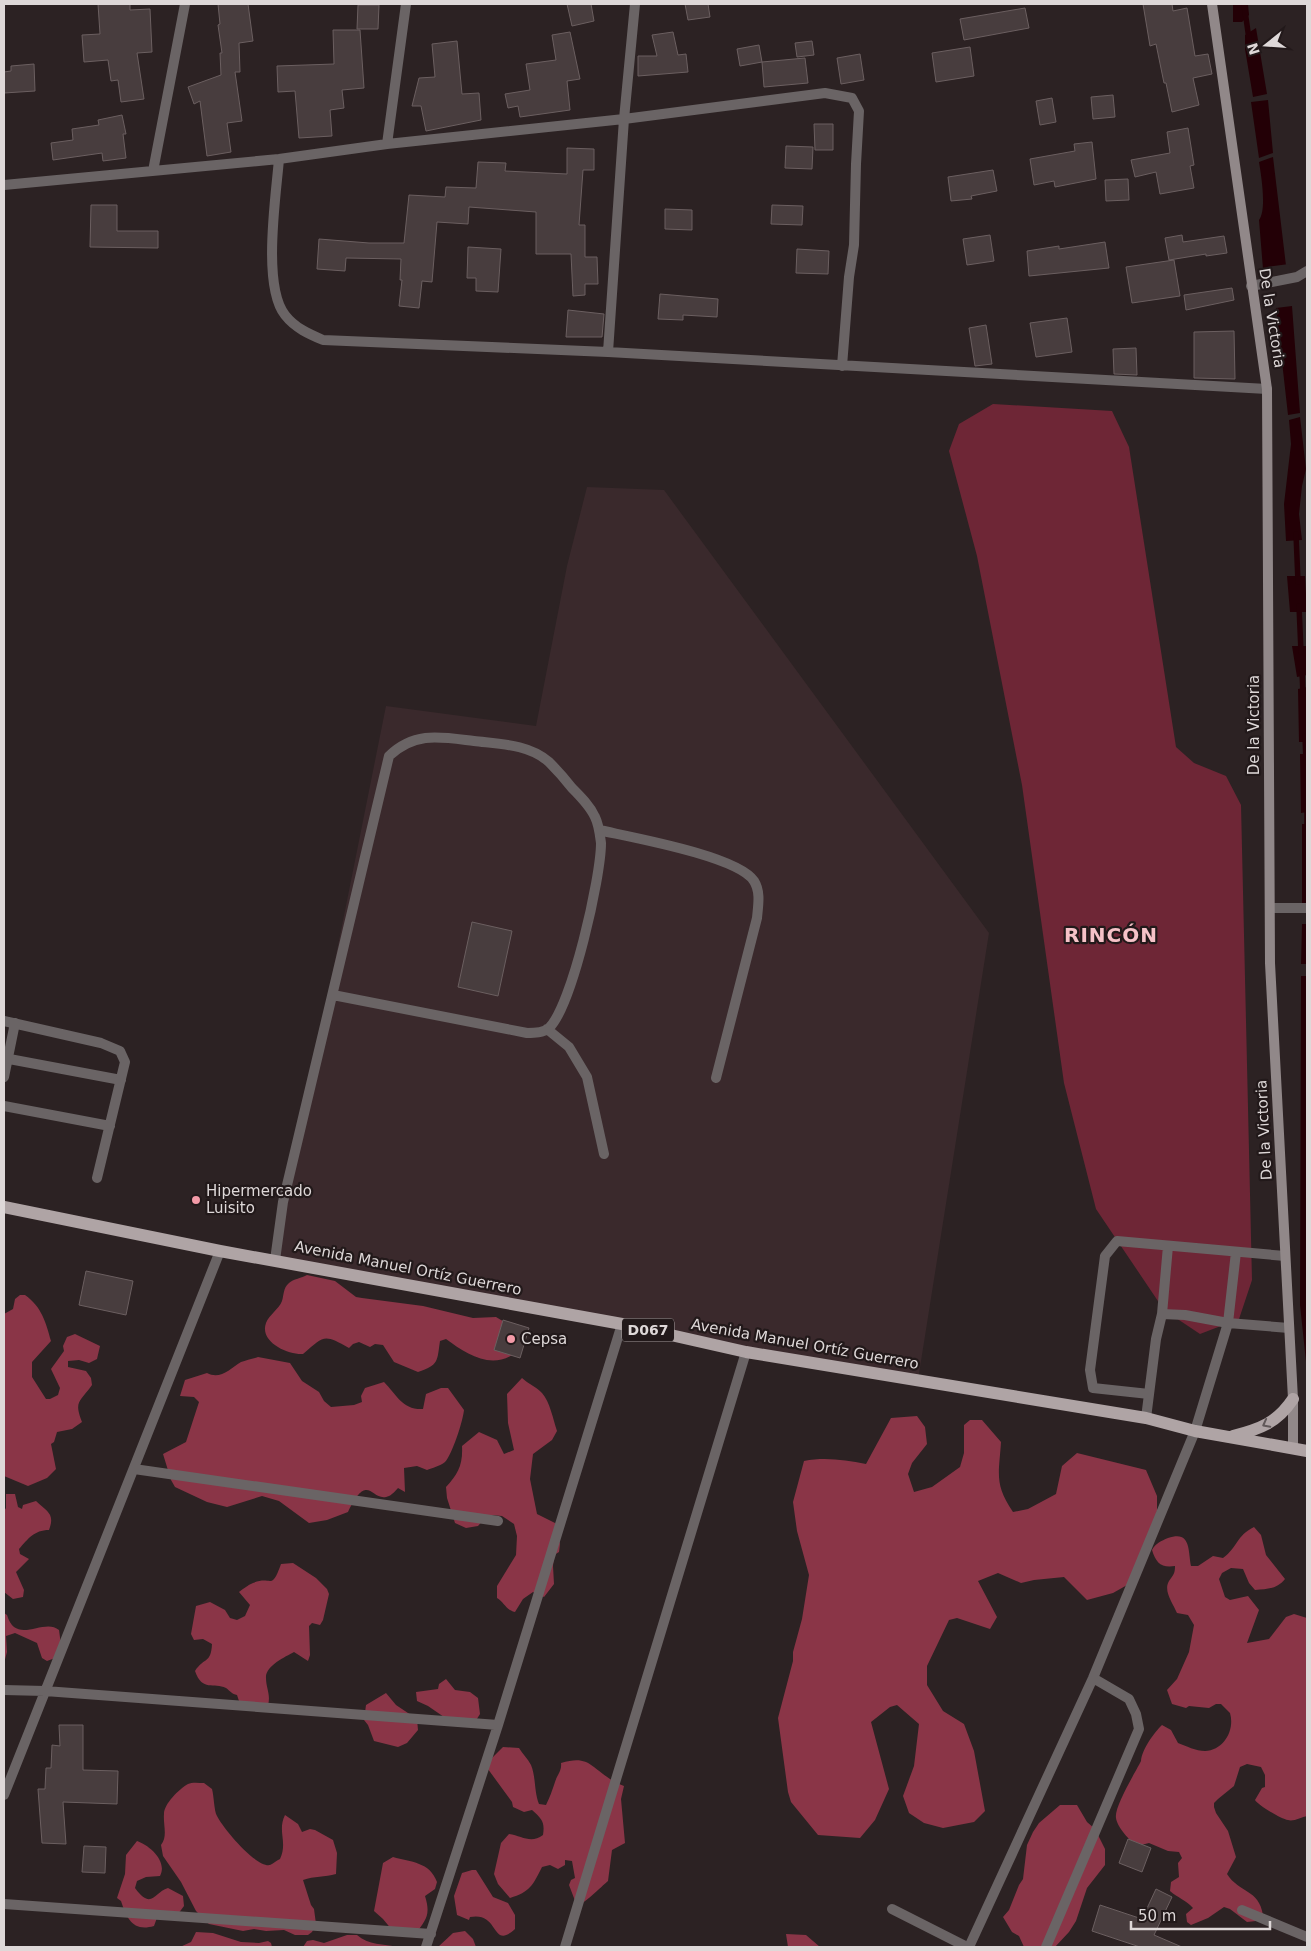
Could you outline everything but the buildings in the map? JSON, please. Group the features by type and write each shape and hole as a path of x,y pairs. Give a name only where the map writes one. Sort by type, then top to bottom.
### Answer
{"main road":[{"name":"De la Victoria","path":"1212,4 1267,389 1270,963 1289,1328 1293,1449"},
{"name":"Avenida Manuel Ortíz Guerrero","path":"4,1207 220,1251 622,1324 746,1352 1146,1418 1195,1431 1232,1436 1307,1451"},
{"path":"1232,1436 1267,1424 1283,1414 1292,1399"}],"street":[{"path":"154,171 185,4"},
{"path":"386,144 406,4"},
{"path":"608,352 624,119 635,4"},
{"path":"4,185 279,159 386,144 624,119 824,93 852,98 859,111 860,120 856,164 854,245 849,277 842,366"},
{"path":"279,159 271,265 275,292 284,314 300,330 323,340 608,352 1267,389"},
{"path":"1251,286 1297,277 1307,271"},
{"path":"275,1260 283,1202 388,756 410,741 422,737 447,737 516,746 535,752 549,762 588,805 595,817 601,844 597,876 589,919 577,964 556,1019 547,1030 527,1033 333,995"},
{"path":"599,830 693,851 747,873 755,882 759,893 757,918 716,1078"},
{"path":"1270,908 1307,908"},
{"path":"4,1021 101,1042 120,1051 124,1062 121,1080 97,1178"},
{"path":"4,1077 6,1059 15,1023"},
{"path":"547,1030 569,1047 587,1077 604,1154"},
{"path":"6,1059 121,1080"},
{"path":"4,1106 110,1126"},
{"path":"1149,1394 1093,1388 1090,1370 1105,1256 1117,1241 1285,1256"},
{"path":"1146,1418 1156,1339 1162,1314 1168,1246"},
{"path":"4,1795 220,1251"},
{"path":"892,1909 968,1947 1093,1678 1195,1431 1228,1322 1236,1252"},
{"path":"1162,1314 1186,1315 1228,1322 1289,1328"},
{"path":"426,1947 498,1725 622,1324"},
{"path":"566,1947 746,1352"},
{"path":"134,1469 498,1520"},
{"path":"1046,1947 1139,1730 1136,1714 1129,1699 1093,1678"},
{"path":"4,1690 45,1691 498,1725"},
{"path":"4,1904 431,1934"},
{"path":"1242,1910 1307,1937"}],"shaded area":[{"path":"1233,4 1248,4 1249,15 1242,22 1233,22"},
{"path":"1256,28 1267,94 1253,97 1245,49 1245,35"},
{"path":"1268,100 1273,153 1259,158 1251,102"},
{"path":"1273,157 1287,274 1271,276 1263,269 1259,220 1263,208 1263,192 1259,162"},
{"path":"1292,306 1300,413 1288,415 1276,308"},
{"path":"993,404 1112,411 1129,447 1176,747 1194,763 1226,776 1241,805 1252,1280 1239,1319 1200,1334 1164,1310 1096,1209 1064,1083 1022,785 977,556 949,451 959,424"},
{"path":"1300,417 1306,469 1299,514 1302,540 1286,541 1284,504 1291,444 1289,420"},
{"path":"587,487 664,490 989,933 918,1380 275,1260 386,706 536,726 567,566"},
{"path":"1287,576 1305,576 1307,612 1290,612"},
{"path":"1292,646 1306,646 1307,675 1297,677"},
{"path":"1307,687 1307,742 1299,742 1298,689"},
{"path":"1300,754 1307,754 1307,812 1301,813"},
{"path":"1302,824 1307,824 1307,905 1302,905"},
{"path":"1302,924 1307,924 1307,964 1301,964"},
{"path":"1301,976 1307,976 1307,1371 1300,1305"},
{"path":"307,1275 335,1281 356,1297 423,1306 473,1318 496,1317 506,1323 512,1355 503,1359 486,1360 469,1354 446,1339 440,1341 436,1361 430,1367 418,1372 394,1362 383,1345 375,1344 370,1347 359,1342 349,1348 334,1340 324,1339 315,1343 303,1354 283,1350 276,1346 267,1336 265,1330 266,1323 281,1304 287,1285 293,1280"},
{"path":"20,1295 25,1295 36,1305 45,1322 51,1341 32,1362 32,1377 46,1399 58,1395 60,1388 51,1369 64,1351 63,1346 67,1337 75,1334 100,1346 97,1359 89,1363 79,1360 68,1361 68,1367 86,1371 91,1378 92,1385 78,1406 82,1422 72,1429 57,1432 54,1442 51,1444 56,1469 47,1478 28,1486 4,1476 4,1314 13,1309 15,1299"},
{"path":"258,1357 290,1363 302,1381 319,1392 324,1401 331,1407 354,1405 362,1402 361,1396 365,1388 384,1382 405,1404 416,1409 423,1409 426,1394 441,1388 448,1388 464,1410 448,1458 438,1466 427,1470 417,1466 404,1468 405,1492 398,1488 390,1495 383,1497 365,1490 355,1499 348,1512 327,1520 309,1523 279,1501 262,1496 227,1507 207,1502 175,1487 163,1454 186,1442 199,1402 194,1397 180,1396 185,1380 207,1373 212,1375 221,1374 241,1362"},
{"path":"522,1378 545,1397 557,1431 552,1440 533,1454 530,1479 537,1514 555,1523 560,1544 559,1552 554,1555 554,1584 544,1597 533,1592 523,1599 515,1612 509,1610 497,1598 497,1586 516,1555 517,1536 514,1524 502,1516 492,1515 486,1517 478,1526 466,1528 455,1523 447,1498 446,1487 459,1469 462,1459 462,1446 479,1432 497,1440 504,1454 514,1450 508,1423 507,1394"},
{"path":"917,1416 925,1427 927,1444 912,1463 908,1474 914,1492 932,1487 960,1467 964,1453 964,1425 970,1420 982,1420 1001,1442 1000,1486 1013,1512 1028,1509 1056,1494 1062,1466 1077,1453 1146,1470 1157,1496 1157,1511 1136,1580 1113,1593 1087,1600 1064,1577 1021,1583 998,1573 978,1581 997,1617 990,1629 957,1618 949,1620 927,1666 927,1685 943,1711 964,1724 974,1751 985,1811 974,1822 943,1828 924,1823 909,1813 903,1796 914,1766 919,1724 897,1705 890,1707 871,1722 889,1789 875,1820 860,1838 818,1835 791,1802 778,1718 793,1661 793,1652 802,1619 809,1575 797,1531 793,1502 804,1461 820,1459 866,1464 891,1418"},
{"path":"6,1494 15,1494 18,1507 22,1509 23,1505 36,1501 51,1517 49,1530 35,1533 19,1549 20,1554 29,1559 16,1572 24,1590 23,1597 13,1599 4,1592 4,1511 6,1508"},
{"path":"1254,1527 1261,1535 1266,1555 1285,1579 1275,1587 1255,1590 1249,1583 1243,1569 1231,1568 1222,1573 1219,1579 1225,1597 1230,1600 1248,1596 1259,1610 1247,1643 1269,1639 1286,1617 1294,1614 1307,1618 1307,1816 1288,1820 1275,1815 1260,1805 1255,1800 1262,1788 1265,1787 1265,1775 1261,1767 1247,1764 1240,1767 1234,1786 1214,1803 1214,1807 1228,1831 1236,1857 1227,1874 1237,1885 1257,1900 1263,1915 1256,1921 1247,1922 1230,1909 1224,1907 1208,1918 1191,1925 1187,1922 1186,1914 1193,1908 1170,1891 1171,1882 1179,1877 1178,1863 1182,1858 1179,1852 1168,1851 1149,1843 1137,1846 1121,1829 1116,1818 1121,1798 1141,1761 1146,1746 1162,1725 1171,1730 1178,1743 1205,1751 1212,1750 1223,1743 1231,1726 1230,1713 1221,1704 1216,1704 1209,1708 1189,1706 1186,1708 1172,1704 1167,1690 1177,1679 1189,1652 1194,1625 1188,1615 1177,1613 1169,1597 1167,1585 1174,1573 1175,1566 1160,1564 1152,1550 1163,1540 1175,1536 1181,1537 1187,1543 1191,1566 1198,1566 1213,1556 1223,1558 1248,1530"},
{"path":"293,1563 316,1578 327,1589 329,1594 320,1625 312,1623 309,1626 310,1655 308,1661 294,1652 272,1666 266,1678 269,1698 268,1705 239,1701 237,1695 222,1686 201,1682 195,1671 209,1658 212,1644 203,1639 194,1640 191,1634 196,1606 210,1602 225,1610 230,1618 237,1620 245,1616 250,1605 239,1592 253,1583 273,1580 281,1564"},
{"path":"4,1613 11,1624 17,1629 53,1627 59,1630 61,1645 55,1658 47,1661 42,1658 37,1643 15,1633 6,1636 7,1652 4,1663"},
{"path":"446,1679 455,1690 470,1692 478,1698 480,1714 475,1722 444,1717 417,1701 416,1692 438,1689 439,1684"},
{"path":"386,1693 396,1705 417,1719 418,1730 407,1743 398,1747 374,1741 364,1720 366,1705"},
{"path":"503,1747 519,1748 530,1763 539,1804 546,1805 560,1771 561,1763 570,1761 577,1760 588,1763 624,1786 621,1799 625,1843 612,1850 608,1881 580,1905 577,1906 569,1885 571,1880 575,1878 572,1861 565,1860 565,1865 558,1869 550,1865 542,1867 536,1879 527,1890 510,1898 498,1884 494,1874 501,1843 509,1834 526,1839 534,1839 543,1835 544,1831 542,1821 532,1810 524,1812 513,1807 512,1802 485,1765"},
{"path":"204,1783 212,1789 216,1814 220,1822 249,1854 264,1864 270,1865 280,1859 283,1847 282,1826 285,1815 298,1824 302,1832 310,1829 315,1830 333,1840 337,1853 336,1874 303,1880 314,1909 316,1924 308,1935 295,1935 284,1930 266,1931 254,1929 243,1931 209,1924 196,1911 181,1882 163,1856 161,1845 165,1834 165,1810 169,1801 180,1789 188,1784"},
{"path":"1060,1805 1077,1805 1087,1822 1095,1829 1105,1849 1105,1865 1087,1888 1076,1921 1055,1947 1024,1947 1019,1936 1012,1932 1003,1917 1009,1910 1023,1879 1027,1845 1033,1832 1039,1823"},
{"path":"137,1841 147,1846 156,1854 162,1870 160,1876 146,1877 137,1881 135,1888 141,1895 149,1899 168,1888 183,1896 184,1906 178,1914 158,1915 154,1926 141,1927 132,1922 121,1901 117,1898 125,1874 126,1855"},
{"path":"393,1857 425,1867 434,1875 437,1882 435,1889 425,1896 428,1908 426,1917 415,1934 397,1936 374,1911 383,1863"},
{"path":"476,1870 493,1897 508,1903 515,1915 515,1929 507,1935 502,1936 498,1933 486,1919 470,1917 469,1920 457,1915 454,1896 462,1873"},
{"path":"465,1931 473,1939 476,1947 438,1947 453,1933"},
{"path":"196,1932 213,1933 241,1942 259,1943 268,1941 272,1947 180,1947 191,1942"},
{"path":"786,1934 806,1935 820,1947 788,1947"},
{"path":"347,1935 357,1935 371,1942 398,1947 303,1947 307,1941 313,1940 324,1943"}],"pier":[{"path":"1289,264 1290,274 1268,277 1267,267"}],"waterway":[{"path":"1244,4 1249,39"},
{"path":"1296,534 1298,582"},
{"path":"1299,606 1301,652"},
{"path":"1302,671 1303,694"},
{"path":"1305,736 1306,762"},
{"path":"1307,806 1307,824"}],"place":[{"name":"Hipermercado Luisito","path":"196,1200"},
{"name":"Cepsa","path":"511,1339"}],"district":[{"name":"RINCÓN","path":"1111,935"}]}
